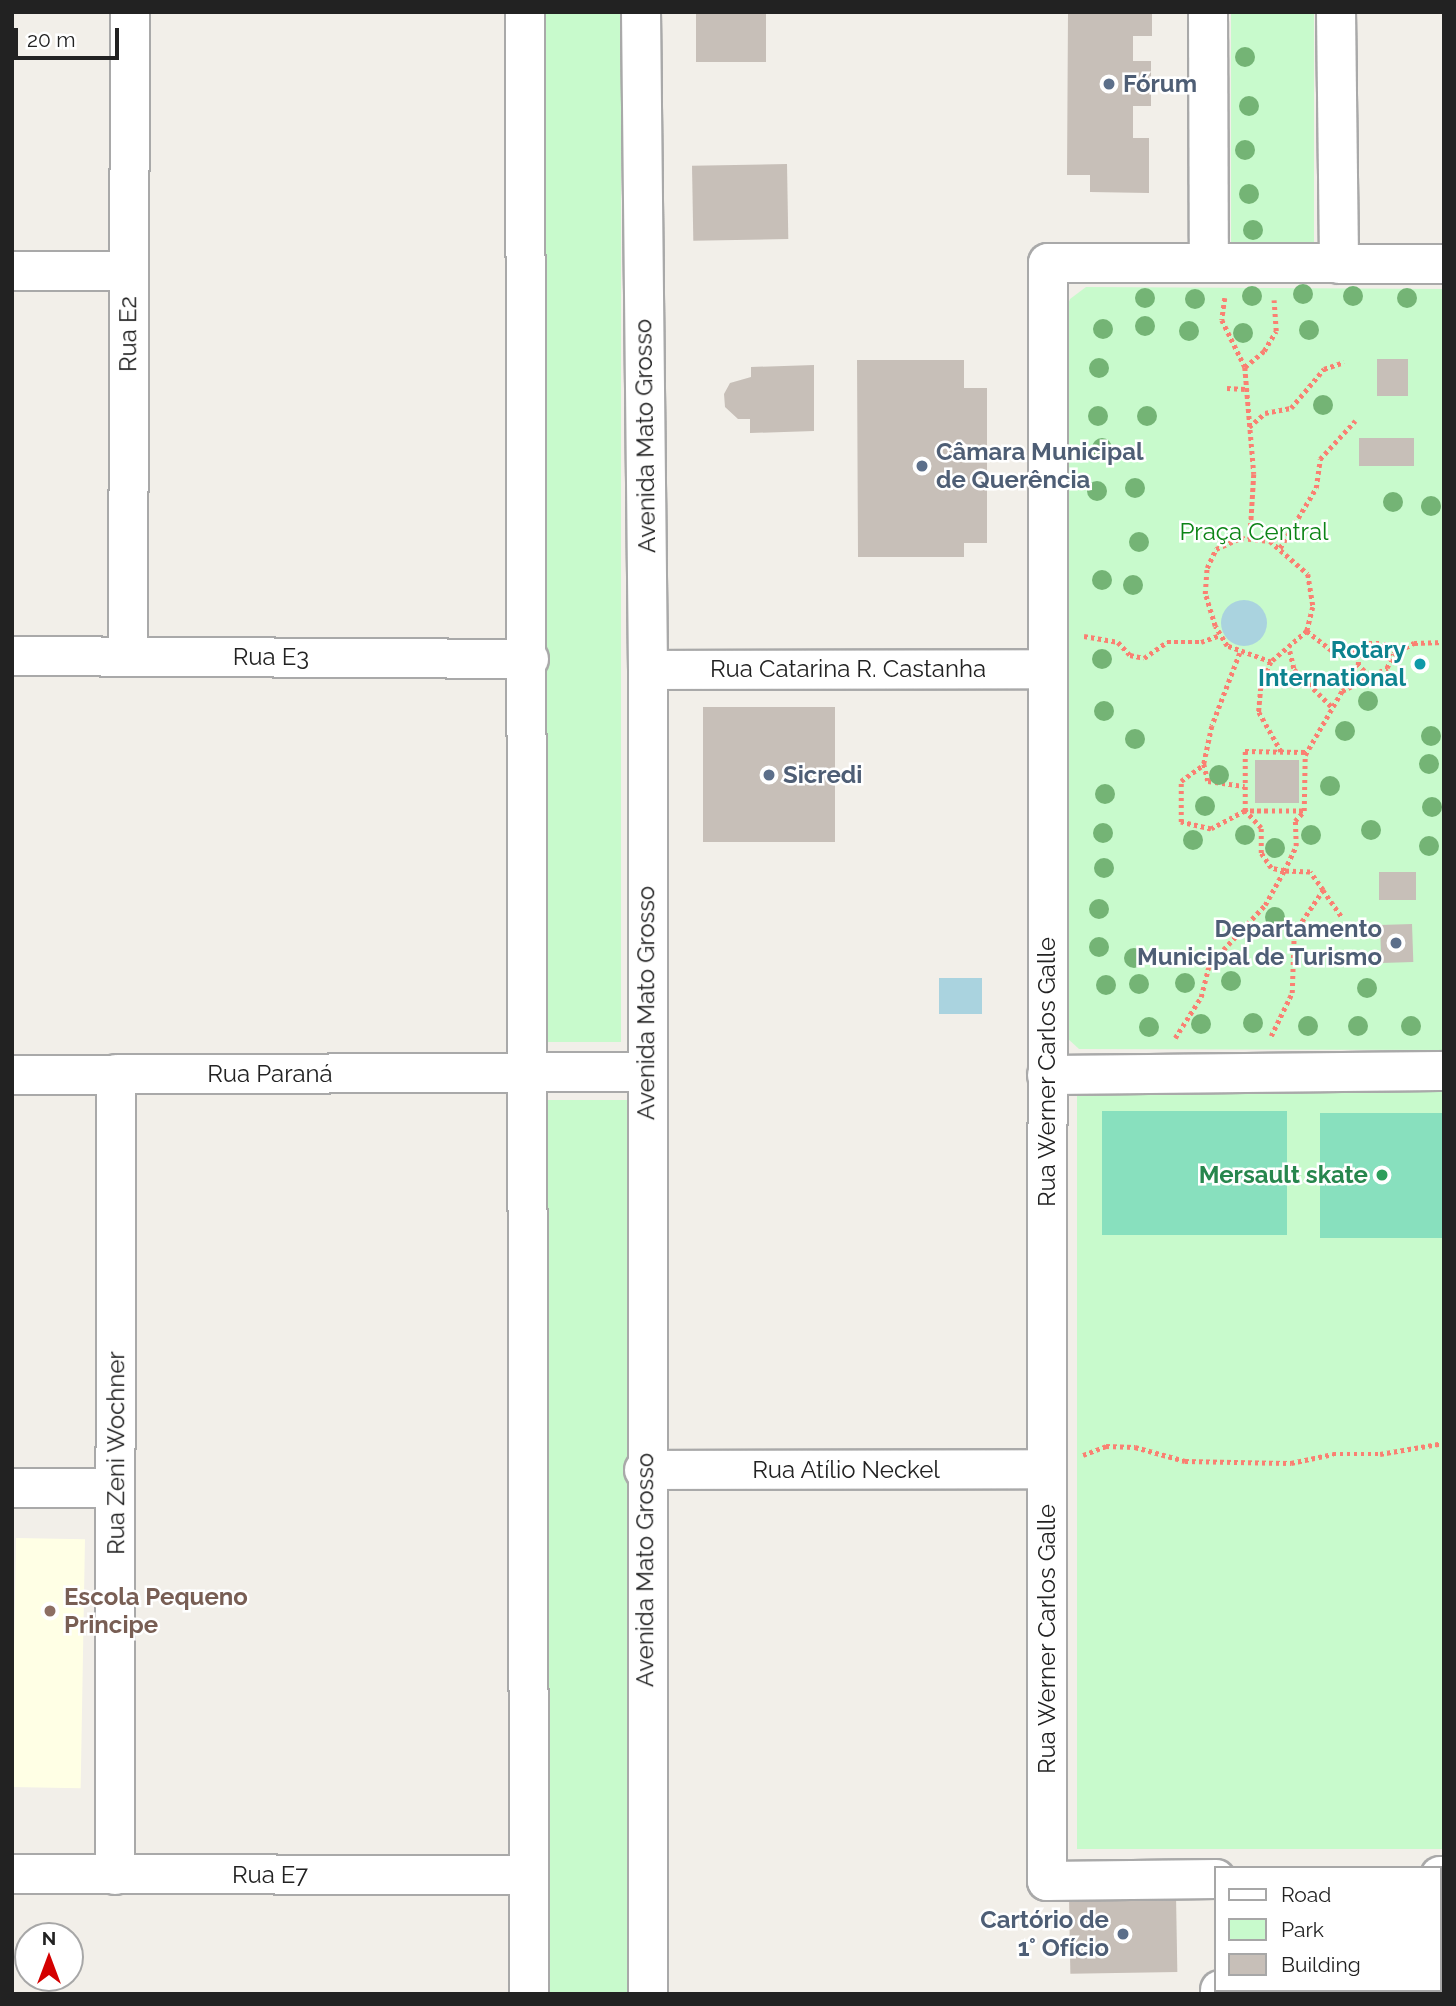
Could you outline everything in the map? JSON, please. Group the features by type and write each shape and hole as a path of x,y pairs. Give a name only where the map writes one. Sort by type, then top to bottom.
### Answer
{"street":[{"name":"Rua E2","path":"128,656 130,12"},
{"path":"525,12 529,659 529,1994"},
{"name":"Avenida Mato Grosso","path":"641,12 648,670 644,1470 648,1994"},
{"path":"1208,12 1219,263 1444,264"},
{"path":"1336,12 1339,264"},
{"name":"Rua Werner Carlos Galle","path":"1214,1879 1047,1881 1048,263 1219,263"},
{"path":"12,271 128,271"},
{"name":"Rua Catarina R. Castanha","path":"648,670 1048,653"},
{"name":"Rua E3","path":"12,656 529,659"},
{"path":"1047,1075 1444,1071"},
{"name":"Rua Paraná","path":"12,1074 646,1072"},
{"name":"Rua Zeni Wochner","path":"115,1875 117,1074"},
{"name":"Rua Atílio Neckel","path":"644,1470 1047,1469"},
{"path":"12,1488 115,1488"},
{"name":"Rua E7","path":"12,1874 527,1875"}],"path":[{"path":"1219,263 1222,320 1245,368 1254,474 1250,539"},
{"path":"1245,368 1264,351 1276,331 1272,311 1277,264"},
{"path":"1248,427 1265,413 1291,408 1324,369 1344,362"},
{"path":"1227,388 1245,389"},
{"path":"1280,548 1316,488 1320,459 1355,421"},
{"path":"1271,662 1240,653 1227,646 1220,635 1206,594 1207,568 1216,549 1250,539 1270,541 1308,574 1314,607 1307,631 1290,650 1271,662 1261,687 1259,712 1282,751"},
{"path":"1307,631 1331,650 1359,652 1370,643 1383,643 1394,654"},
{"path":"1048,653 1095,636 1118,642 1130,655 1144,658 1167,642 1202,642 1220,635"},
{"path":"1167,1074 1168,1049 1202,997 1209,965 1265,905 1296,846 1295,821 1304,811 1307,752 1342,691 1387,668 1394,654 1414,643 1444,642"},
{"path":"1290,650 1294,669 1332,707"},
{"path":"1359,652 1358,665 1370,676"},
{"path":"1240,653 1212,726 1204,764 1208,781 1245,786"},
{"path":"1307,752 1245,751 1245,811 1261,828 1261,853 1271,868 1310,872 1342,917"},
{"path":"1204,764 1181,781 1181,822 1211,829 1245,811 1304,811"},
{"path":"1261,1073 1262,1049 1292,993 1294,933 1323,890"},
{"path":"1047,1469 1105,1446 1135,1447 1185,1461 1291,1463 1333,1454 1380,1454 1444,1443"}],"shaded area":[{"name":"Escola Pequeno Principe","path":"16,1538 85,1539 81,1788 12,1787"}],"green space":[{"path":"544,12 621,12 621,1042 544,1042"},
{"path":"1231,12 1314,12 1314,248 1231,248"},
{"name":"Praça Central","path":"1086,287 1444,289 1444,1050 1079,1049 1066,1037 1062,320 1070,299"},
{"path":"1077,1087 1444,1087 1444,1849 1077,1849"},
{"path":"547,1100 627,1100 627,1994 547,1994"},
{"path":"1102,1111 1287,1111 1287,1235 1102,1235"},
{"name":"Mersault skate","path":"1320,1113 1444,1113 1444,1238 1320,1238"}],"water":[{"path":"1244,600 1260,607 1267,623 1260,639 1244,646 1228,639 1221,623 1228,607"},
{"path":"939,978 982,978 982,1014 939,1014"}],"building":[{"path":"696,12 766,12 766,62 696,62"},
{"name":"Fórum","path":"1068,12 1152,12 1152,36 1133,36 1133,61 1151,61 1151,106 1133,106 1133,138 1149,138 1149,193 1090,192 1090,175 1067,175"},
{"path":"787,164 788,239 693,241 692,166"},
{"path":"1377,359 1408,359 1408,396 1377,396"},
{"name":"Câmara Municipal de Querência","path":"857,360 964,360 964,388 987,388 987,543 964,543 964,557 858,557"},
{"path":"814,365 814,431 750,433 750,419 738,419 725,407 724,394 730,383 751,377 751,367"},
{"path":"1359,438 1414,438 1414,466 1359,466"},
{"name":"Sicredi","path":"703,707 835,707 835,842 703,842"},
{"path":"1255,760 1299,760 1299,803 1255,803"},
{"path":"1379,872 1416,872 1416,900 1379,900"},
{"name":"Departamento Municipal de Turismo","path":"1412,924 1413,962 1381,963 1380,925"},
{"name":"Cartório de 1° Ofício","path":"1176,1895 1177,1972 1070,1974 1069,1897"}],"place":[{"name":"Fórum","path":"1109,84"},
{"name":"Câmara Municipal de Querência","path":"922,466"},
{"name":"Rotary International","path":"1420,664"},
{"name":"Sicredi","path":"769,775"},
{"name":"Departamento Municipal de Turismo","path":"1396,943"},
{"name":"Mersault skate","path":"1382,1175"},
{"name":"Escola Pequeno Principe","path":"50,1611"},
{"name":"Cartório de 1° Ofício","path":"1123,1934"}]}
